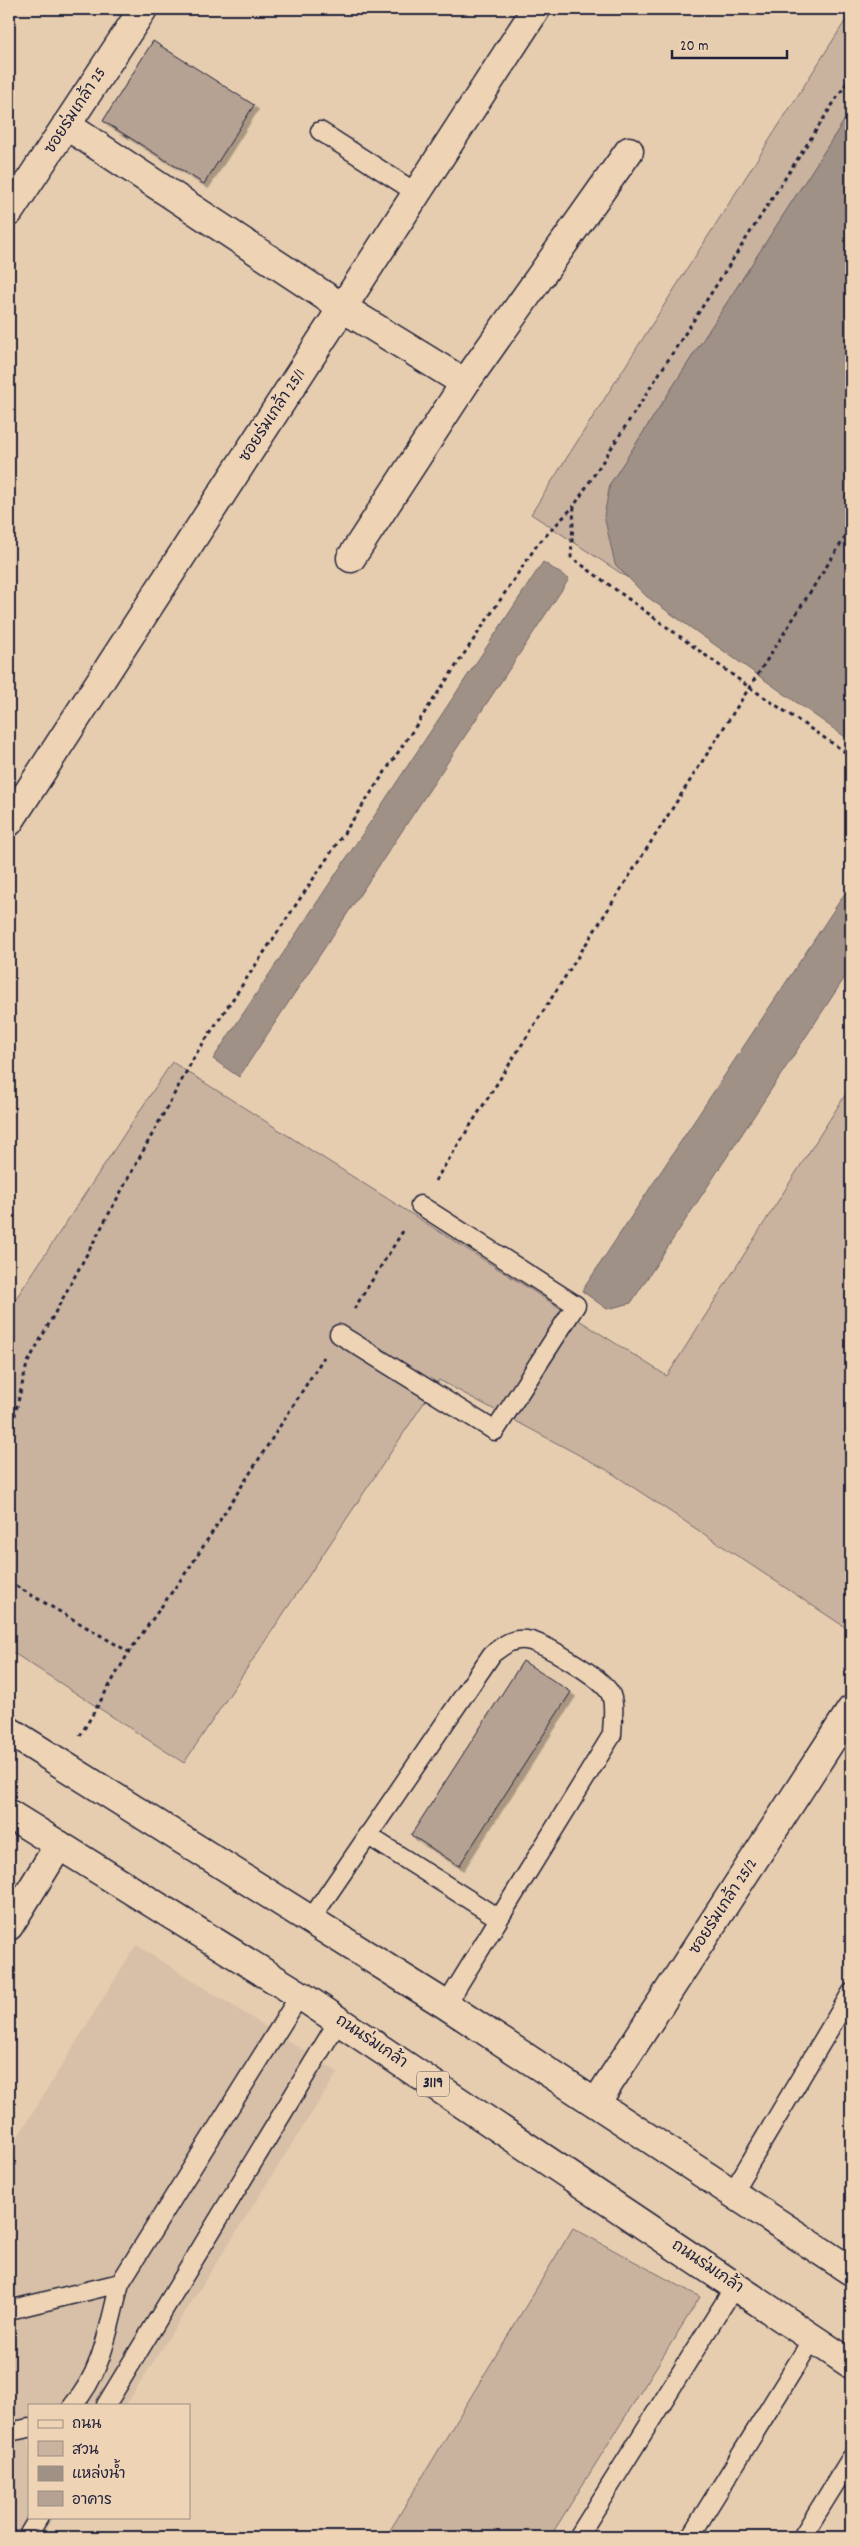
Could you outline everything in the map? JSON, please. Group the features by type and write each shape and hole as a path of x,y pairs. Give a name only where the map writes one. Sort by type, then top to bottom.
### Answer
{"street":[{"name":"ซอยร่มเกล้า 25","path":"9,212 143,9"},
{"name":"ซอยร่มเกล้า 25/1","path":"9,822 343,308 415,192 536,9"},
{"path":"66,125 343,308 464,383"},
{"path":"351,558 464,383 629,151"},
{"name":"ซอยร่มเกล้า 25/2","path":"596,2103 851,1710"},
{"path":"9,1731 446,2005 851,2271"},
{"name":"ถนนร่มเกล้า","path":"9,1814 339,2020 851,2364"},
{"path":"9,1926 59,1845"}],"lane":[{"path":"320,131 415,192"},
{"path":"339,1334 495,1431 576,1305 420,1206"},
{"path":"311,1919 492,1654 508,1641 527,1640 596,1676 610,1694 613,1714 612,1735 446,2005"},
{"path":"367,1835 498,1918"},
{"path":"732,2193 851,1993"},
{"path":"74,2404 91,2378 104,2346 120,2283 300,1995"},
{"path":"107,2404 339,2020"},
{"path":"9,2310 120,2283"},
{"path":"578,2537 735,2286"},
{"path":"690,2537 812,2338"},
{"path":"9,2432 28,2428"},
{"path":"802,2537 851,2458"},
{"path":"27,2537 38,2518"}],"path":[{"path":"9,1440 27,1364 196,1054 537,545 574,506 851,76"},
{"path":"574,506 571,557 750,687 851,756"},
{"path":"750,687 851,528"},
{"path":"9,1582 129,1652"}],"shaded area":[{"path":"136,1945 338,2072 127,2404 28,2404 28,2518 53,2518 41,2537 9,2537 9,2151"}],"green space":[{"path":"851,12 851,110 610,484 615,564 628,578 531,514"},
{"path":"172,1062 667,1376 851,1086 851,1631 607,1470 439,1380 184,1763 9,1650 9,1309"},
{"path":"573,2228 700,2297 550,2537 386,2537"}],"water":[{"path":"851,110 851,741 646,596 615,564 604,516 610,484"},
{"path":"543,562 569,579 239,1077 213,1059"},
{"path":"851,884 851,968 631,1303 607,1309 582,1291"}],"building":[{"path":"153,41 254,105 204,184 103,121"},
{"path":"523,1661 571,1692 459,1866 411,1835"}]}
